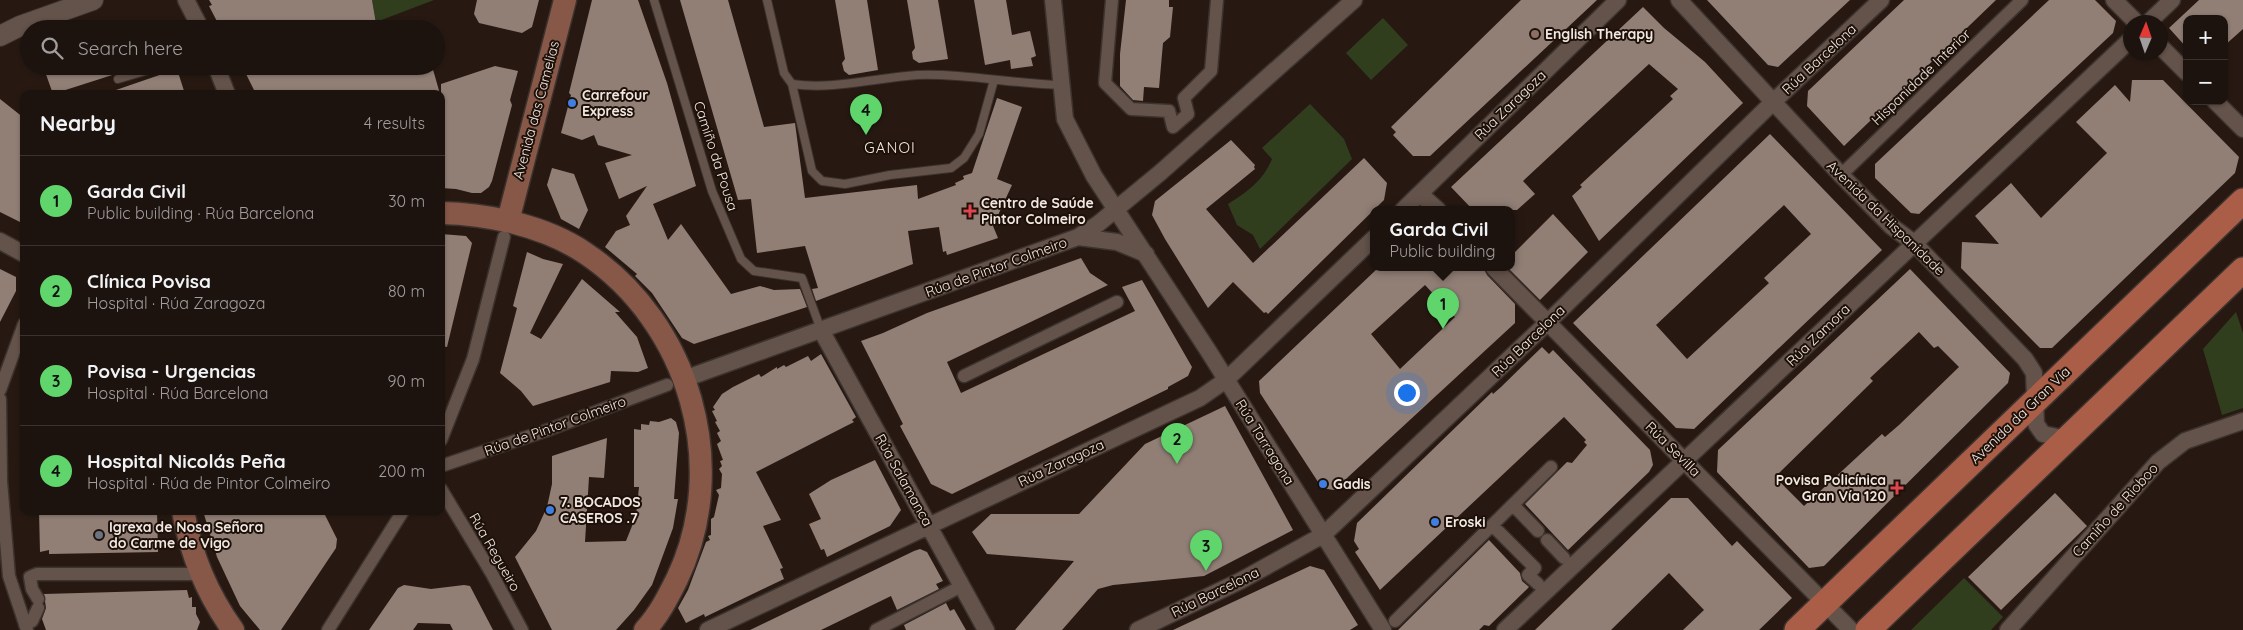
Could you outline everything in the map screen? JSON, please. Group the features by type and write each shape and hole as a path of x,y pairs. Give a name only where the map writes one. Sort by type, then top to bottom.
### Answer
{"main road":[{"name":"Avenida das Camelias","path":"506,229 565,0"},
{"name":"Avenida da Gran Vía","path":"1797,630 2243,201"},
{"path":"445,213 464,214 506,229 574,246 598,263 632,295 664,339 676,382 696,416 701,453 702,490 692,544 665,602 645,630"},
{"path":"1868,630 2243,270"},
{"path":"184,515 200,574 211,597 233,630"}],"street":[{"path":"37,20 93,0"},
{"path":"186,0 196,20"},
{"name":"Rúa Tarragona","path":"1053,0 1065,119 1094,176 1146,254 1323,535 1389,625"},
{"path":"1112,0 1105,83 1131,109 1169,111 1173,127 1188,114 1184,98 1211,71 1217,0"},
{"name":"Rúa de Pintor Colmeiro","path":"445,465 546,431 1078,237 1116,209 1223,119 1354,0"},
{"name":"Rúa Zaragoza","path":"1407,206 1618,0"},
{"name":"Avenida da Hispanidade","path":"1679,0 1772,103 1841,175 1891,226 1914,243 2025,359 2034,373 2036,424 2043,434 2067,439"},
{"name":"Rúa Barcelona","path":"1138,630 1240,582 1323,535 1547,323 1772,103 1881,0"},
{"name":"Hispanidade Interior","path":"1841,175 2022,0"},
{"path":"2114,0 2129,15"},
{"path":"2156,15 2172,0"},
{"path":"0,36 20,26"},
{"name":"Rúa Zamora","path":"1505,630 2123,47"},
{"path":"2168,54 2183,69"},
{"path":"220,75 225,90"},
{"path":"2219,105 2243,129"},
{"path":"1420,194 1434,206"},
{"name":"Avenida das Camelias","path":"445,430 473,359 506,229"},
{"path":"1078,237 1117,242 1146,254"},
{"path":"0,241 20,252"},
{"name":"Rúa Zaragoza","path":"708,630 1200,398 1226,380 1370,242"},
{"name":"Rúa Sevilla","path":"1497,271 1852,630"},
{"path":"964,376 1117,302"},
{"name":"Rúa Salamanca","path":"821,330 986,630"},
{"path":"0,390 20,335"},
{"path":"0,399 1,481 8,562 16,601 26,628 32,621 38,603 32,589 30,577 37,574 200,574"},
{"name":"Camiño de Rioboo","path":"2008,630 2158,462 2185,441 2243,421"},
{"path":"1389,625 1551,467"},
{"name":"Rúa Regueiro","path":"445,496 492,574 522,630"},
{"path":"1513,505 1564,558"},
{"path":"328,630 400,515"},
{"path":"1492,526 1535,568 1528,575 1538,584"},
{"path":"876,630 954,590"}],"lane":[{"name":"Camiño da Pousa","path":"654,0 712,191 741,259 754,271 802,278 821,330"},
{"path":"767,0 784,73 792,84 812,171 822,182 845,184 890,175 951,168 964,158 979,134 994,80"},
{"path":"792,84 812,87 916,75 957,74 994,80 1062,85"},
{"path":"118,79 132,75"}],"green space":[{"path":"372,0 434,0 381,20 376,20"},
{"path":"1383,18 1408,45 1371,80 1346,53"},
{"path":"1310,104 1344,139 1352,159 1260,249 1253,235 1237,225 1228,204 1254,185 1264,174 1272,159 1262,148"},
{"path":"2236,312 2243,333 2243,408 2222,415 2203,349"},
{"path":"1964,578 2003,617 1991,630 1911,630"}],"building":[{"path":"209,0 372,0 375,20 216,20 209,6 212,5"},
{"path":"477,0 539,0 532,27 522,33 479,23 474,14"},
{"path":"592,0 638,0 667,83 696,186 653,204 668,240 681,224 731,294 760,286 774,290 800,289 807,307 694,344 682,338 652,293 635,276 637,274 605,247 616,231 630,225 626,216 647,186 619,199 605,163 632,155 598,145 594,135 582,140 561,133"},
{"path":"680,0 728,0 764,127 795,123 805,198 917,185 918,199 956,185 955,183 964,179 963,176 972,173 997,98 1022,107 997,179 1012,185 993,226 998,238 947,255 946,251 943,252 939,227 908,231 913,264 816,301 812,289 818,288 805,246 757,253 751,199 738,200"},
{"path":"835,0 867,0 878,70 849,75 844,71 842,63 845,59"},
{"path":"907,0 938,0 948,59 919,63 913,59 912,52 915,48"},
{"path":"974,0 1006,0 1012,35 1030,31 1036,56 1031,58 1033,66 1011,69 1010,60 985,65"},
{"path":"1126,0 1169,0 1169,7 1173,7 1170,37 1163,43 1159,88 1144,87 1143,101 1133,100 1120,86 1120,54"},
{"path":"1521,0 1597,0 1430,156 1413,156 1393,135 1396,132 1391,127"},
{"path":"1707,0 1850,0 1778,67 1768,65"},
{"path":"1904,0 1996,0 1844,146 1807,106 1808,91"},
{"path":"2049,0 2095,0 2116,21 2113,33 1919,214 1911,213 1875,178 1875,164"},
{"path":"2199,0 2243,0 2243,29 2228,42 2228,15 2183,15 2183,44 2169,28"},
{"path":"1643,7 1664,28 1705,62 1743,103 1599,241 1572,196 1582,187 1580,185 1673,99 1670,96 1678,89 1649,64 1523,181 1535,194 1517,210 1515,210 1515,206 1469,206 1451,187"},
{"path":"495,66 518,71 510,100 512,105 492,181 489,187 481,193 445,188 445,90 441,90 441,84"},
{"path":"46,75 112,75 65,90 52,90"},
{"path":"160,75 179,75 184,90 116,90"},
{"path":"246,75 435,75 439,90 254,90"},
{"path":"2132,80 2163,80 2183,100 2183,105 2188,105 2239,157 2235,173 2052,348 2040,348 1961,268 1962,242 1999,244 1975,216 2011,183 2041,218 2107,153 2076,122 2115,85 2130,102"},
{"path":"0,99 20,115 20,222 0,212"},
{"path":"1770,134 1882,250 1694,429 1676,428 1573,323","holes":["1784,205 1811,234 1764,278 1769,283 1687,359 1656,325"]},
{"path":"1231,140 1255,165 1255,169 1206,209 1253,263 1364,158 1387,183 1384,200 1378,206 1370,206 1370,214 1268,314 1264,313 1233,282 1208,308 1152,215 1155,201"},
{"path":"552,168 574,174 588,210 579,229 561,219 547,185"},
{"path":"1553,214 1588,252 1540,300 1511,271 1515,271 1515,252"},
{"path":"445,234 466,236 472,243 447,347 445,347"},
{"path":"527,252 543,259 563,264 530,333 541,339 582,279 620,312 615,312 637,337 648,368 638,372 611,371 610,382 533,406 521,391 500,373 517,308 513,306"},
{"path":"1081,258 1090,273 1108,285 947,362 961,393 1135,311 1122,287 1142,280 1192,367 1188,376 1168,387 1168,389 952,494 931,484 900,426 903,424 861,341 927,313"},
{"path":"0,269 16,277 16,291 0,322"},
{"path":"1910,269 2010,373 2008,383 1824,566 1809,568 1717,472 1718,450","holes":["1919,332 1934,348 1938,346 1959,367 1899,425 1885,437 1882,434 1804,506 1775,477 1873,381 1870,378"]},
{"path":"1375,271 1485,271 1515,304 1515,323 1334,490 1322,488 1260,393 1259,381","holes":["1425,285 1455,317 1400,369 1371,334"]},
{"path":"1542,347 1549,354 1553,350 1650,450 1653,465 1649,472 1568,550 1525,504 1567,462 1572,463 1587,445 1584,442 1586,440 1564,417 1380,590 1355,552 1359,549 1354,541 1357,523 1492,392 1493,394 1501,387"},
{"path":"821,354 856,417 852,420 854,422 756,472 781,520 763,526 783,568 780,569 784,579 705,617 704,614 686,623 678,608 688,590 706,542 710,540 708,536 711,535 711,519 714,517 719,495 716,490 721,488 722,474 719,469 722,466 720,461 723,460 717,444 721,441 717,433 720,431 715,422 717,421 712,411 715,410 713,407 722,394 759,374 761,377 777,367 777,369 784,365 786,367 808,356 811,361"},
{"path":"1225,406 1293,530 1204,576 1113,585 1098,589 1062,630 1015,630 1074,561 987,554 972,532 991,514 1079,514 1145,444"},
{"path":"671,418 676,422 679,433 674,499 678,499 673,528 652,585 634,610 616,630 552,630 515,557 536,531 547,507 552,484 552,456 607,438 604,478 589,477 585,542 626,541 636,516 639,487 634,487 634,429 641,430 641,424 649,425 650,421 659,422"},
{"path":"875,460 901,510 890,526 827,557 824,549 821,550 809,524 821,519 809,494 831,480"},
{"path":"2055,493 2087,526 2001,610 1968,577"},
{"path":"1671,498 1688,498 1732,546 1737,541 1792,598 1759,630 1683,630 1704,610 1669,573 1611,630 1535,630"},
{"name":"Igrexa de Nosa Señora do Carme de Vigo","path":"39,515 157,515 158,552 49,554 49,550 40,552"},
{"path":"204,515 325,515 337,539 336,548 281,630 260,630 240,606 217,557"},
{"path":"1489,540 1520,573 1522,581 1529,587 1489,626 1484,625 1479,630 1398,630"},
{"path":"920,549 927,552 943,581 936,584 939,589 897,610 891,596 821,630 750,630 914,551"},
{"path":"1310,566 1324,570 1358,625 1350,630 1173,630"},
{"path":"404,585 431,589 470,586 493,630 453,630 450,624 418,623 413,630 369,630 398,588"},
{"path":"187,590 189,598 192,597 192,607 196,607 196,614 200,622 197,630 46,630 42,619 46,608 44,594"},
{"path":"946,603 950,611 954,609 966,630 906,630 904,625"}],"place":[{"name":"English Therapy","path":"1535,34"},
{"name":"Carrefour Express","path":"572,103"},
{"name":"Hospital Nicolás Peña","path":"866,135"},
{"name":"Centro de Saúde Pintor Colmeiro","path":"970,211"},
{"name":"Garda Civil","path":"1443,329"},
{"name":"Clínica Povisa","path":"1177,464"},
{"name":"Gadis","path":"1323,484"},
{"name":"Povisa Policínica Gran Vía 120","path":"1897,488"},
{"name":"7. BOCADOS CASEROS .7","path":"550,510"},
{"name":"Eroski","path":"1435,522"},
{"name":"Igrexa de Nosa Señora do Carme de Vigo","path":"99,535"},
{"name":"Povisa - Urgencias","path":"1206,571"}],"district":[{"name":"GANOI","path":"890,148"}]}
